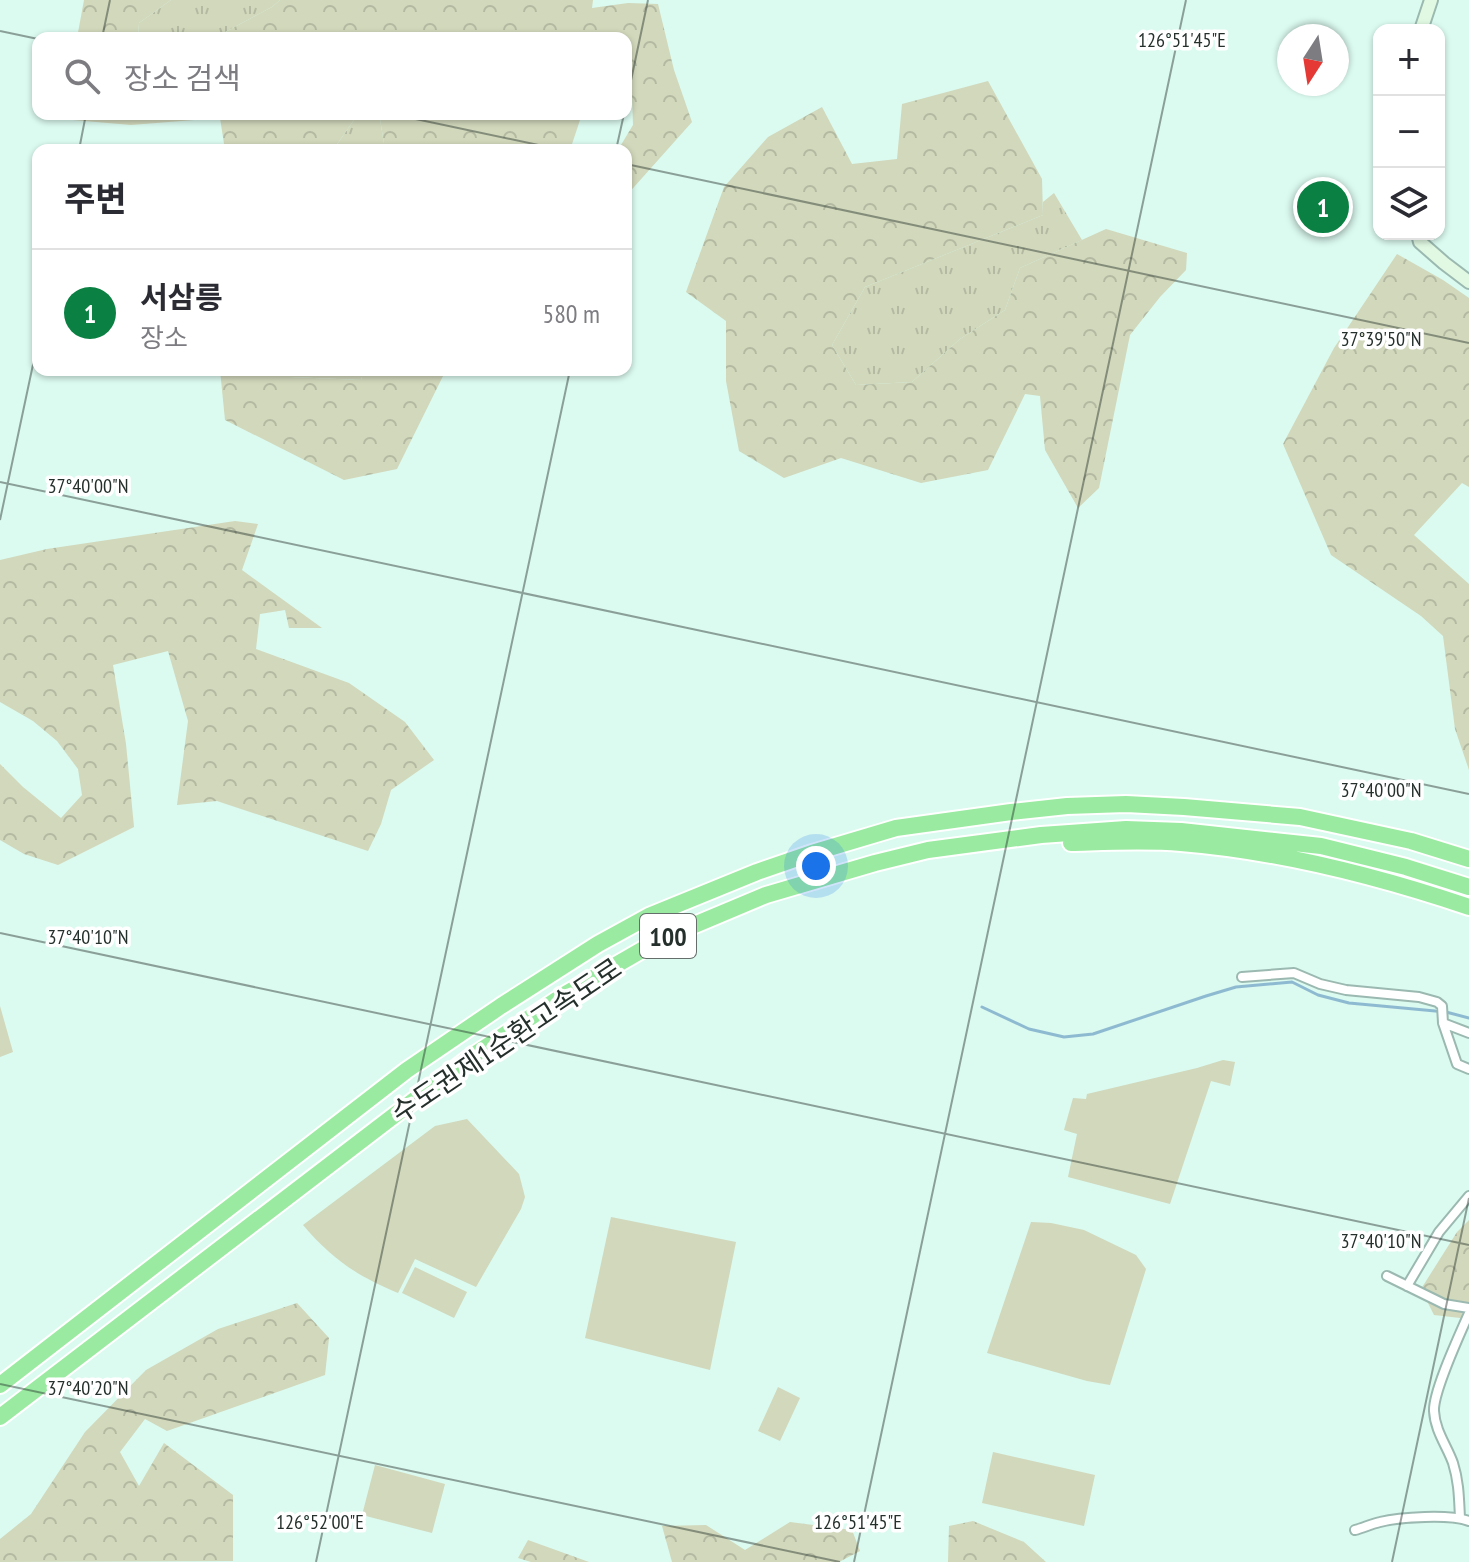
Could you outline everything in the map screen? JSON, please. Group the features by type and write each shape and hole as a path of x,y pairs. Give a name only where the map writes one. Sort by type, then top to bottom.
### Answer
{"highway":[{"name":"수도권제1순환고속도로","path":"0,1385 453,1038 598,944 649,916 757,872 896,828 1067,806 1126,804 1300,817 1411,841 1468,859"},
{"name":"수도권제1순환고속도로","path":"0,1417 468,1059 564,995 661,939 740,906 793,887 928,850 1041,835 1126,829 1181,831 1321,846 1406,867 1469,887"},
{"path":"902,856 1066,843 1179,843 1287,858 1400,885 1469,908"}],"street":[{"path":"1423,24 1431,0"},
{"path":"1420,240 1469,282"},
{"path":"1242,977 1294,973 1333,987 1437,1002 1442,1006 1443,1021 1457,1064 1469,1069"},
{"path":"1443,1021 1469,1033"},
{"path":"1407,1286 1439,1232 1469,1196"},
{"path":"1355,1530 1381,1522 1418,1518 1465,1520 1459,1482 1439,1433 1434,1410 1469,1310 1444,1304 1387,1276"}],"green space":[{"path":"84,0 171,0 139,23 138,32 78,32"},
{"path":"171,0 280,0 225,32 138,32 139,23"},
{"path":"280,0 593,0 592,8 628,3 658,4 674,70 692,122 632,189 632,144 622,144 633,125 632,32 225,32"},
{"path":"988,81 1042,179 1043,215 865,287 832,345 856,385 912,382 960,339 1005,310 1020,268 1106,229 1187,253 1186,270 1130,335 1099,488 1078,508 1045,450 1040,396 1025,394 988,470 921,483 841,458 784,478 739,451 726,381 726,321 686,292 724,187 768,137 822,107 852,164 897,159 902,104"},
{"path":"73,120 195,120 131,125"},
{"path":"220,120 354,120 337,144 224,144"},
{"path":"354,120 380,120 384,144 337,144"},
{"path":"380,120 580,120 572,144 384,144"},
{"path":"1054,193 1082,240 1020,268 1005,310 960,339 912,382 856,385 832,345 865,287 1043,215 1043,202"},
{"path":"1397,254 1469,298 1469,487 1462,483 1414,535 1469,584 1469,770 1455,729 1443,636 1421,616 1331,555 1283,444 1334,348"},
{"path":"221,376 361,380 362,376 443,376 397,469 344,480 225,420"},
{"path":"290,376 362,376 361,380"},
{"path":"235,521 258,524 242,570 322,628 289,628 285,610 260,614 256,649 349,683 405,722 434,760 391,790 381,824 368,851 217,801 177,805 188,721 168,651 113,665 126,744 134,827 58,865 24,854 0,840 0,764 61,818 82,795 78,769 57,741 33,721 0,702 0,560 47,549"},
{"path":"0,1006 13,1052 0,1057"},
{"path":"1223,1060 1235,1062 1230,1086 1211,1081 1170,1204 1068,1177 1077,1134 1064,1130 1073,1098 1086,1099 1087,1094"},
{"path":"467,1119 519,1174 525,1197 476,1287 415,1259 398,1293 346,1265 324,1248 303,1225 435,1126"},
{"path":"611,1217 736,1242 710,1370 585,1338"},
{"path":"1469,1220 1469,1319 1434,1315 1421,1289 1457,1232"},
{"path":"1031,1222 1084,1230 1136,1255 1146,1269 1110,1385 987,1353"},
{"path":"415,1267 467,1292 454,1318 402,1293"},
{"path":"297,1303 329,1338 325,1375 167,1431 145,1419 120,1452 139,1486 164,1443 233,1495 233,1561 0,1562 0,1539 31,1514 85,1432 146,1370 218,1329"},
{"path":"778,1387 800,1398 780,1441 758,1431"},
{"path":"993,1452 1095,1475 1084,1526 982,1503"},
{"path":"375,1465 445,1484 432,1533 362,1515"},
{"path":"973,1521 1024,1542 1046,1562 948,1562 949,1526"},
{"path":"790,1522 852,1530 860,1551 839,1562 672,1562 662,1526 706,1525 745,1550"},
{"path":"528,1540 589,1562 531,1562 518,1558"}],"waterway":[{"path":"982,1007 1029,1029 1064,1037 1093,1034 1236,987 1292,982 1318,995 1349,1003 1446,1012 1469,1018"}],"place":[{"name":"서삼릉","path":"1323,207"}]}
